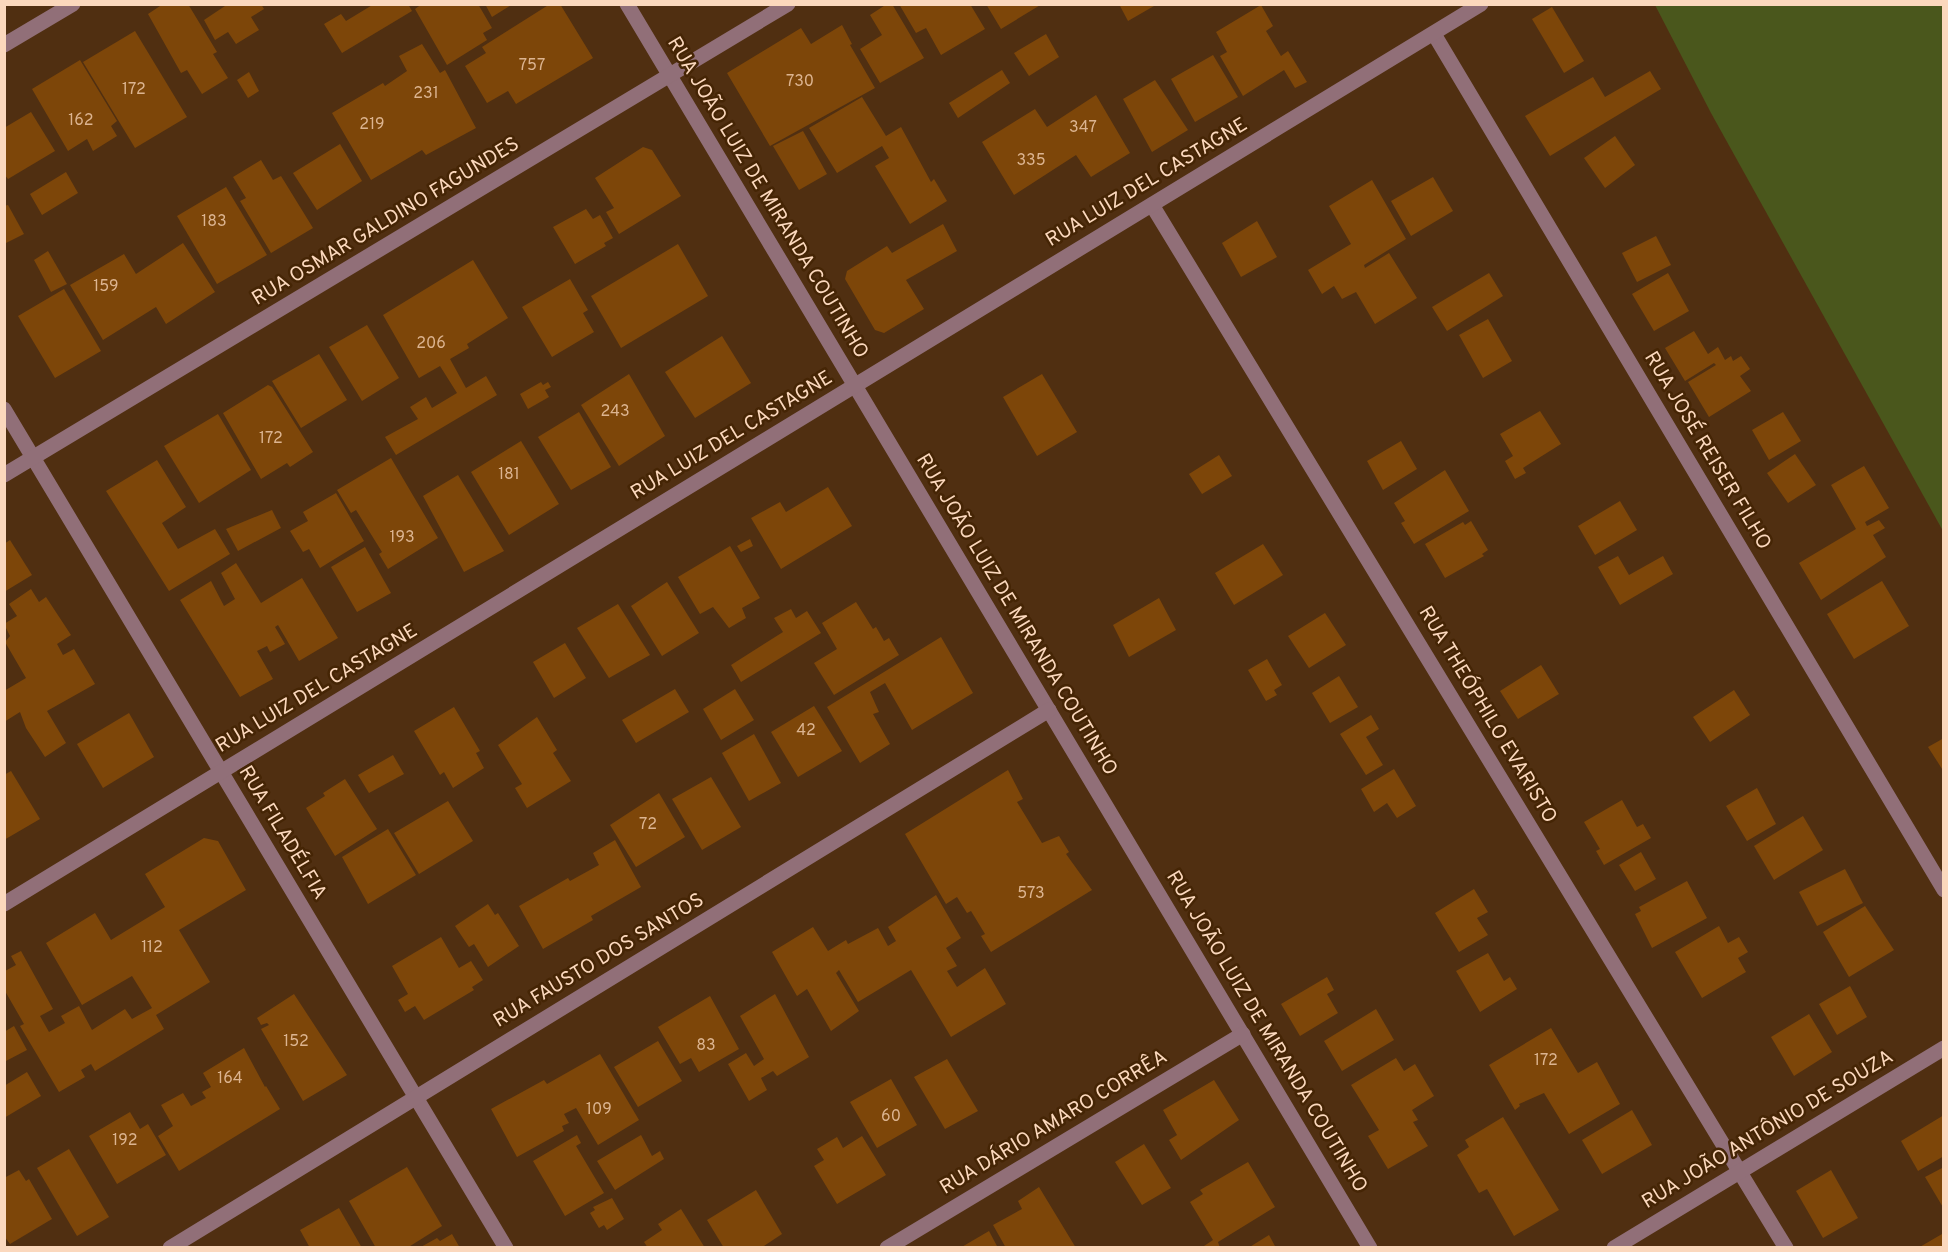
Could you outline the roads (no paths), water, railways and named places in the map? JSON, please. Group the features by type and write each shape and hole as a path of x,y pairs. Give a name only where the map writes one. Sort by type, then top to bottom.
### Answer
{"street":[{"path":"4,45 72,4"},
{"name":"RUA JOÃO LUIZ DE MIRANDA COUTINHO","path":"627,4 1370,1248"},
{"name":"RUA OSMAR GALDINO FAGUNDES","path":"4,475 788,4"},
{"name":"RUA LUIZ DEL CASTAGNE","path":"4,904 1481,4"},
{"name":"RUA JOSÉ REISER FILHO","path":"1434,33 1944,890"},
{"name":"RUA THEÓPHILO EVARISTO","path":"1152,205 1786,1248"},
{"name":"RUA FILADÉLFIA","path":"4,409 506,1248"},
{"name":"RUA FAUSTO DOS SANTOS","path":"170,1248 1049,710"},
{"name":"RUA DÁRIO AMARO CORRÊA","path":"887,1248 1243,1034"},
{"name":"RUA JOÃO ANTÔNIO DE SOUZA","path":"1614,1248 1944,1048"}]}
